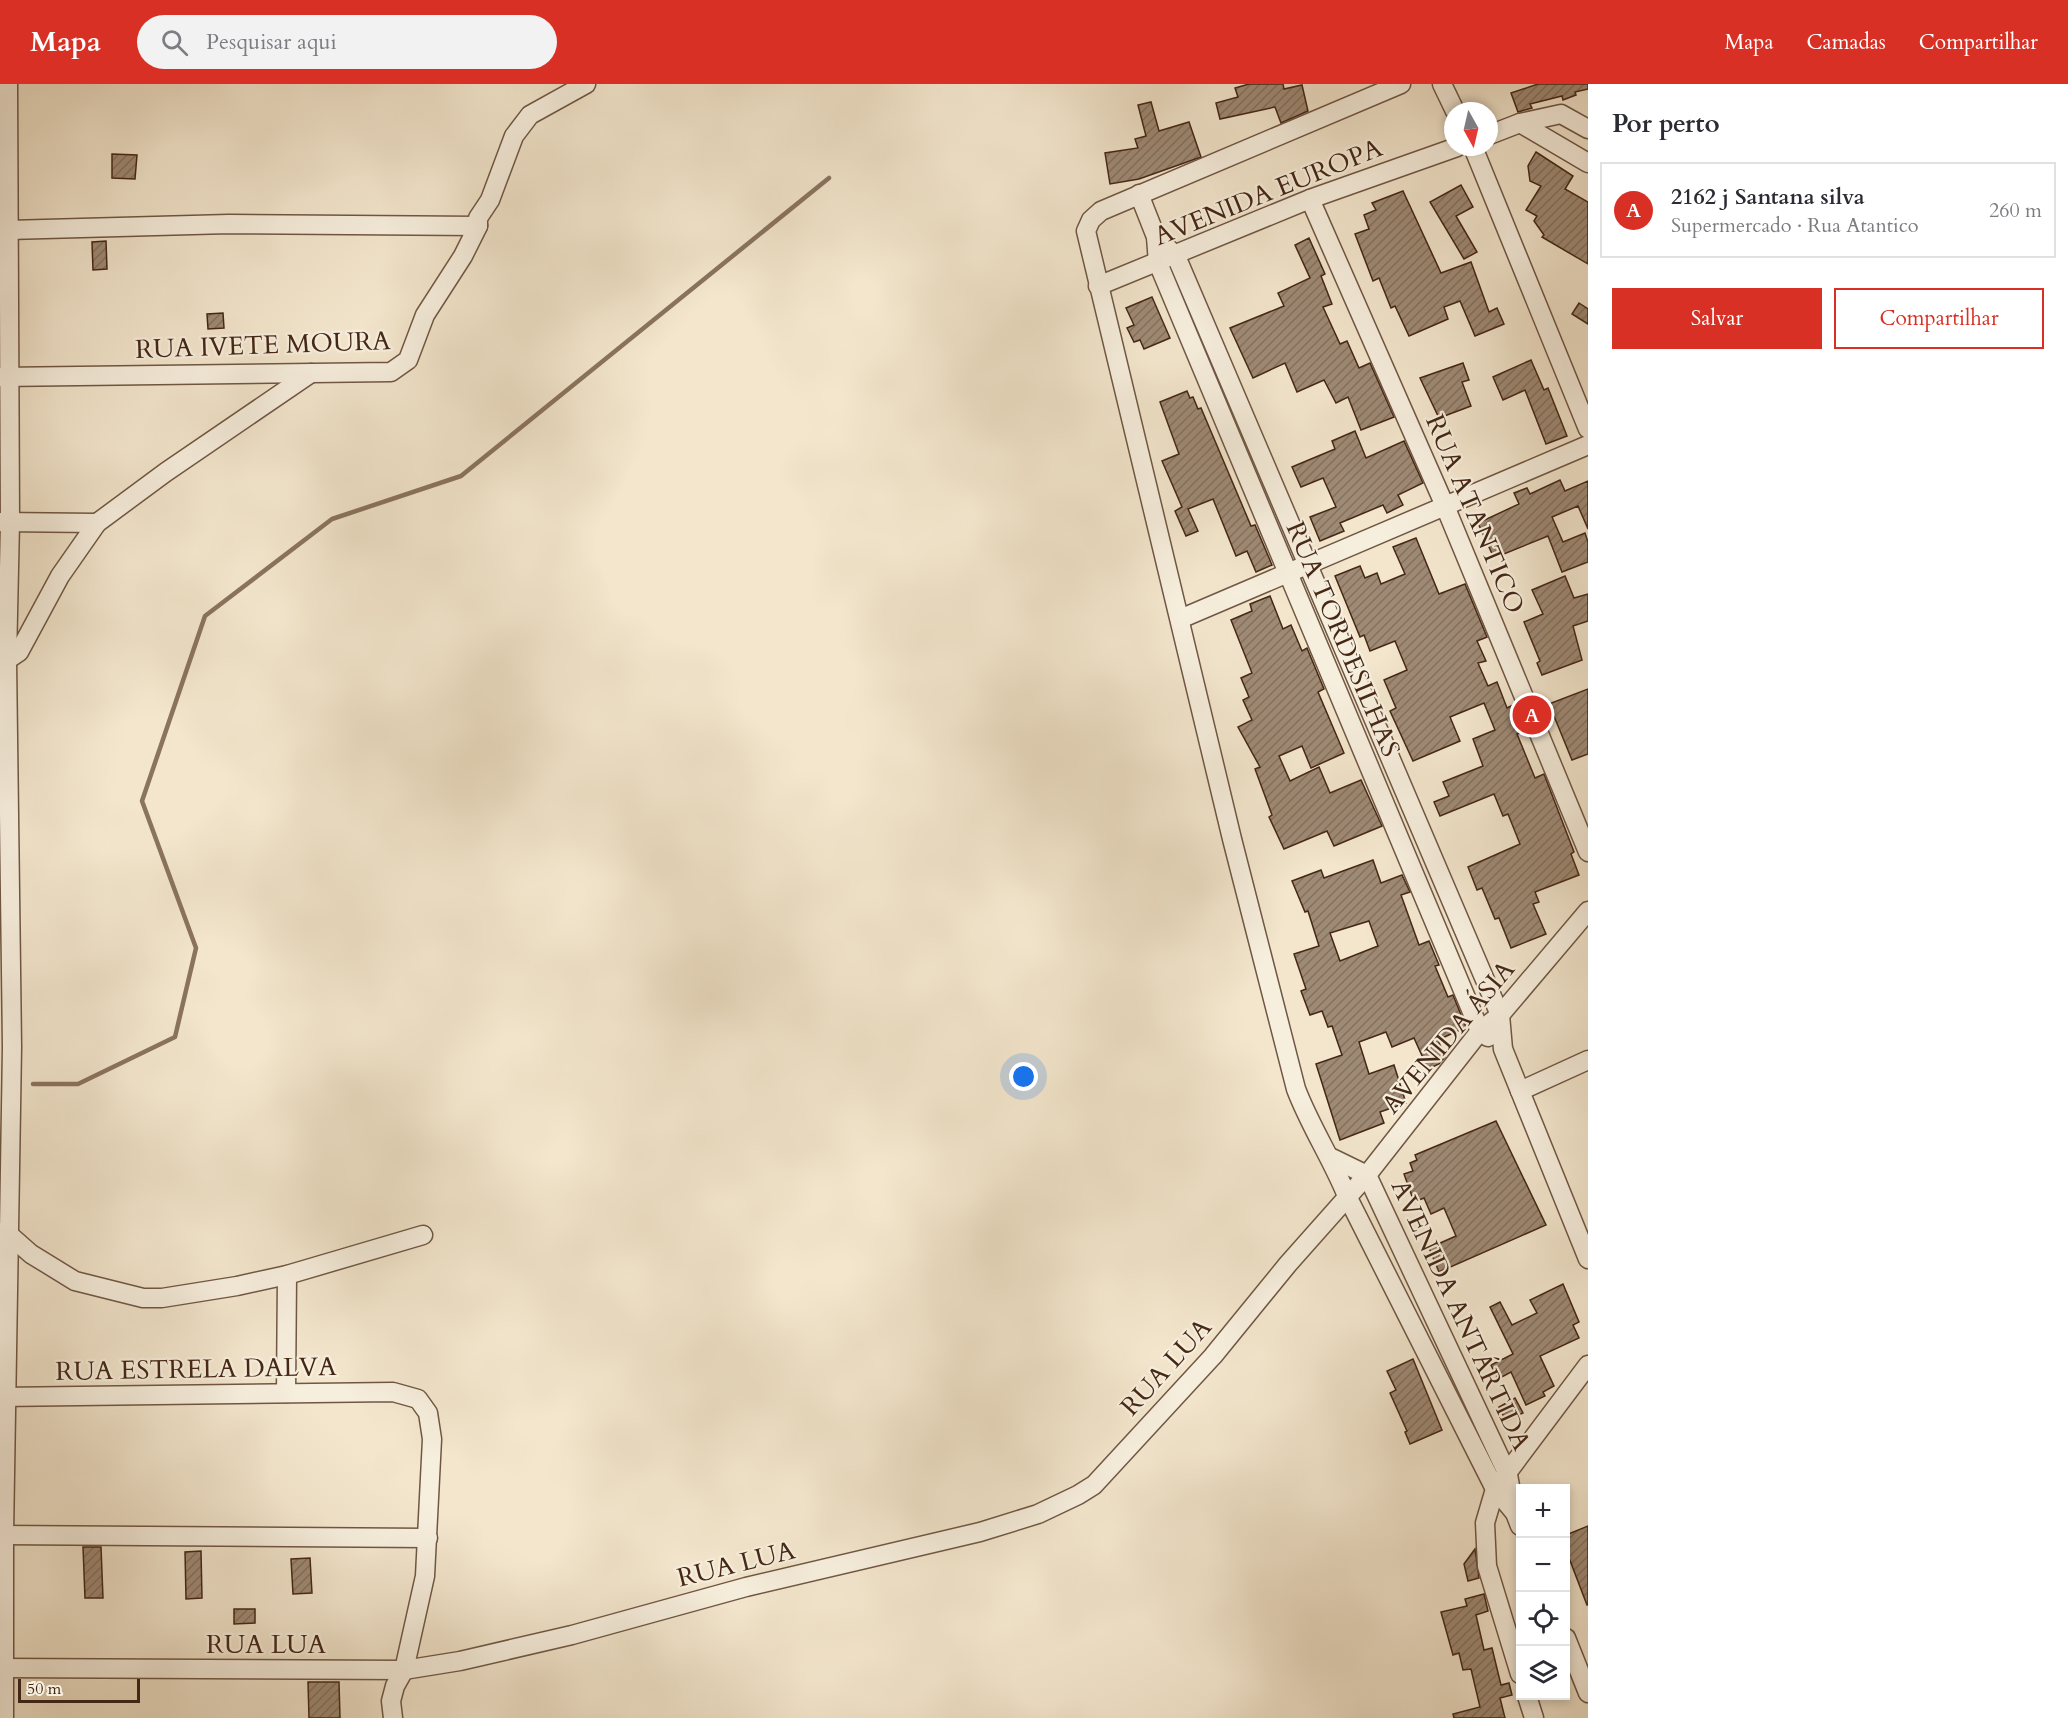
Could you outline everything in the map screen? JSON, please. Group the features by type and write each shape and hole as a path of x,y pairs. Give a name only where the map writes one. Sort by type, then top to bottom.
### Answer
{"street":[{"path":"4,1718 2,1535 4,1268 12,1047 5,912 4,792 8,84"},
{"name":"RUA IVETE MOURA","path":"5,377 392,372 403,366 425,315 463,256 478,226 478,218 490,200 514,136 530,115 586,84"},
{"path":"1139,194 1401,84"},
{"path":"1442,84 1451,102"},
{"path":"1498,132 1520,123 1563,114 1588,129"},
{"path":"1520,123 1588,163"},
{"name":"AVENIDA EUROPA","path":"1098,286 1176,256 1310,199 1444,152"},
{"path":"1477,156 1588,429"},
{"name":"RUA TORDESILHAS","path":"1139,194 1156,237 1158,263 1480,1031 1503,1049"},
{"name":"AVENIDA ANTÁRTIDA","path":"1139,194 1101,211 1088,226 1087,241 1232,839 1296,1089 1311,1124 1332,1158 1347,1196 1495,1490 1516,1517"},
{"name":"RUA ATANTICO","path":"1310,199 1445,506 1588,852"},
{"path":"8,230 229,224 478,226"},
{"name":"RUA TORDESILHAS","path":"1156,237 1176,256 1500,1015 1503,1049 1588,1259"},
{"path":"4,660 19,652 60,576 97,523 166,472 311,373"},
{"path":"1180,619 1310,566 1588,445"},
{"path":"5,522 97,523"},
{"name":"AVENIDA ÁSIA","path":"1347,1196 1367,1175 1480,1031 1500,1015 1588,911"},
{"path":"1520,1091 1588,1060"},
{"path":"1332,1158 1367,1175"},
{"name":"AVENIDA ANTÁRTIDA","path":"1367,1175 1508,1474 1516,1511"},
{"name":"RUA LUA","path":"2,1668 404,1670 460,1661 539,1643 746,1587 980,1532 1038,1514 1094,1485 1213,1356 1347,1196"},
{"path":"5,1231 31,1254 75,1281 125,1296 162,1298 203,1293 287,1275 423,1235"},
{"path":"286,1393 287,1275"},
{"path":"1516,1657 1486,1556 1485,1523 1495,1490 1588,1365"},
{"name":"RUA ESTRELA DALVA","path":"3,1397 393,1392 418,1400 428,1413 431,1425 428,1538"},
{"path":"2,1535 428,1538 425,1576 404,1670 395,1686 392,1701 393,1718"},
{"path":"1569,1646 1588,1693"},
{"path":"1529,1700 1534,1718"}],"building":[{"path":"1249,84 1283,84 1284,89 1302,85 1308,111 1281,123 1275,107 1220,119 1216,103 1238,97 1235,88"},
{"path":"1538,84 1588,84 1588,89 1575,92 1576,95 1563,100 1562,96 1530,104 1532,108 1518,112 1511,93"},
{"path":"1151,102 1159,131 1189,122 1201,157 1139,179 1110,184 1105,153 1138,148 1135,139 1146,136 1138,105"},
{"path":"1536,152 1573,176 1565,189 1588,202 1588,264 1542,237 1544,235 1534,221 1537,216 1526,210 1541,186 1530,181 1528,166"},
{"path":"112,154 137,155 135,179 112,178"},
{"path":"1461,185 1473,207 1456,216 1477,252 1464,259 1430,202"},
{"path":"1403,191 1441,273 1471,262 1489,312 1497,308 1504,324 1475,336 1460,301 1444,307 1448,319 1409,336 1395,306 1391,308 1379,278 1373,281 1355,234 1369,229 1364,215 1376,210 1372,203"},
{"path":"1309,238 1325,274 1321,276 1332,304 1323,307 1340,344 1347,341 1359,368 1370,363 1394,417 1361,430 1348,397 1336,403 1324,380 1297,392 1285,363 1253,378 1230,328 1284,306 1278,293 1310,278 1295,245"},
{"path":"106,241 107,269 93,270 92,242"},
{"path":"1152,297 1170,338 1144,349 1140,340 1134,342 1127,328 1134,325 1126,308"},
{"path":"1579,303 1588,309 1588,324 1572,314"},
{"path":"223,313 224,328 208,329 207,314"},
{"path":"1531,360 1544,390 1548,388 1567,436 1546,444 1525,390 1503,400 1493,377"},
{"path":"1463,363 1469,380 1462,382 1471,406 1439,418 1420,378"},
{"path":"1187,391 1190,398 1193,397 1198,409 1201,408 1251,526 1255,525 1272,565 1256,572 1247,551 1236,556 1213,499 1188,509 1198,531 1186,536 1175,511 1182,507 1162,461 1179,454 1160,402"},
{"path":"1355,431 1366,458 1404,441 1423,483 1398,495 1403,505 1387,513 1383,505 1340,523 1344,531 1320,541 1310,517 1336,507 1323,478 1301,487 1292,467 1335,449 1332,441"},
{"path":"1560,480 1565,491 1588,481 1588,529 1578,506 1552,517 1563,542 1585,533 1588,542 1588,562 1562,572 1548,536 1494,558 1478,523 1519,504 1514,493 1527,488 1530,494"},
{"path":"1416,538 1439,594 1465,584 1487,637 1477,641 1486,661 1478,663 1488,686 1497,682 1507,708 1515,704 1526,731 1517,734 1535,778 1544,774 1574,852 1571,854 1579,875 1535,892 1539,902 1533,904 1546,934 1511,948 1499,918 1495,919 1482,888 1477,890 1468,867 1520,844 1508,814 1503,816 1494,794 1440,816 1434,802 1449,796 1443,782 1483,766 1473,739 1495,730 1484,703 1450,717 1460,741 1413,761 1390,711 1396,708 1384,680 1407,670 1395,641 1370,651 1364,635 1360,637 1335,576 1360,566 1365,578 1377,573 1381,584 1405,574 1393,547"},
{"path":"1565,576 1574,598 1588,594 1588,621 1573,626 1582,660 1542,675 1537,663 1540,661 1524,622 1543,614 1532,590"},
{"path":"1270,596 1283,629 1291,625 1302,651 1307,648 1324,689 1318,692 1344,753 1311,768 1302,746 1279,756 1290,781 1319,767 1330,793 1361,780 1382,826 1334,846 1327,831 1284,849 1269,817 1272,815 1255,769 1260,767 1238,727 1252,720 1243,700 1249,697 1241,678 1252,673 1231,620 1252,611 1250,604"},
{"path":"1588,689 1588,754 1572,760 1549,704"},
{"path":"1373,860 1381,883 1402,875 1410,892 1401,895 1419,945 1429,941 1439,965 1435,966 1448,997 1453,995 1466,1027 1438,1040 1445,1057 1439,1064 1428,1069 1414,1038 1392,1047 1386,1032 1359,1042 1369,1074 1394,1065 1406,1103 1380,1112 1384,1123 1340,1140 1316,1064 1342,1055 1332,1026 1328,1027 1322,1011 1310,1015 1301,991 1306,989 1294,954 1319,946 1308,911 1305,912 1292,881 1321,870 1324,878","holes":["1369,921 1378,946 1340,961 1330,933"]},
{"path":"1496,1121 1546,1225 1439,1272 1429,1248 1456,1236 1444,1208 1431,1214 1424,1198 1414,1202 1404,1174 1413,1171 1410,1163 1417,1160 1415,1155"},
{"path":"1563,1284 1579,1322 1573,1325 1579,1338 1540,1356 1554,1386 1543,1392 1545,1396 1526,1405 1511,1372 1498,1379 1491,1365 1513,1354 1490,1307 1500,1302 1512,1325 1537,1313 1530,1300"},
{"path":"1413,1359 1442,1430 1410,1444 1405,1432 1407,1431 1390,1393 1396,1390 1387,1371"},
{"path":"1515,1398 1523,1413 1506,1421 1499,1407"},
{"path":"1588,1526 1588,1605 1570,1560 1570,1533"},
{"path":"83,1547 101,1547 103,1598 85,1598"},
{"path":"1475,1549 1479,1578 1468,1581 1464,1564"},
{"path":"201,1551 202,1598 186,1599 185,1552"},
{"path":"310,1558 312,1593 293,1594 291,1559"},
{"path":"1484,1594 1488,1611 1476,1615 1484,1650 1492,1648 1501,1685 1509,1683 1512,1695 1500,1698 1505,1718 1454,1718 1453,1714 1480,1707 1471,1669 1463,1670 1459,1653 1453,1655 1441,1612 1467,1606 1465,1599"},
{"path":"234,1609 255,1609 255,1623 234,1624"},
{"path":"308,1682 339,1682 340,1718 309,1718"}],"waterway":[{"path":"33,1084 78,1084 175,1037 196,948 142,801 205,616 332,519 461,476 829,178"}],"place":[{"name":"2162 j Santana silva","path":"1532,715"}]}
